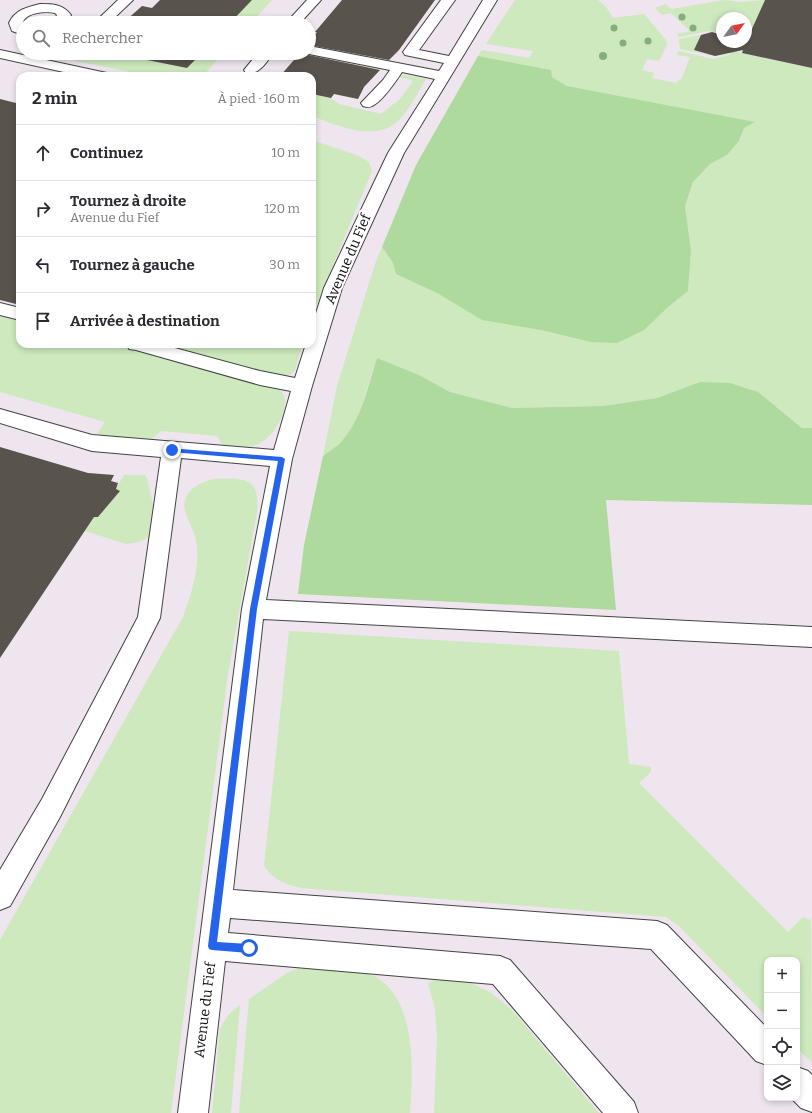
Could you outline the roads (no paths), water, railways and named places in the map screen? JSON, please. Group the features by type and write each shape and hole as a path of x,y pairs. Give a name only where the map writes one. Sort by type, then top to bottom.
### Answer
{"street":[{"path":"108,16 126,0"},
{"path":"299,16 314,0"},
{"path":"410,52 448,0"},
{"name":"Avenue du Fief","path":"316,344 337,281 396,153 490,0"},
{"path":"16,29 11,25 10,21 16,13 23,9 60,4 60,10 64,16"},
{"path":"316,39 393,54 410,52 448,68"},
{"path":"316,51 399,67 448,68"},
{"path":"0,54 16,57"},
{"path":"28,60 83,72"},
{"path":"251,70 260,60"},
{"path":"368,103 388,83 399,67"},
{"path":"0,309 16,313"},
{"path":"151,348 260,378 302,386"},
{"name":"Avenue du Fief","path":"193,1113 253,609 282,459 302,386 315,348"},
{"path":"0,416 92,443 282,459"},
{"path":"0,896 51,808 149,618 172,450"},
{"path":"253,609 812,637"},
{"path":"218,903 657,936 764,1047"},
{"path":"212,946 500,970 623,1113"},
{"path":"800,1085 812,1097"}]}
